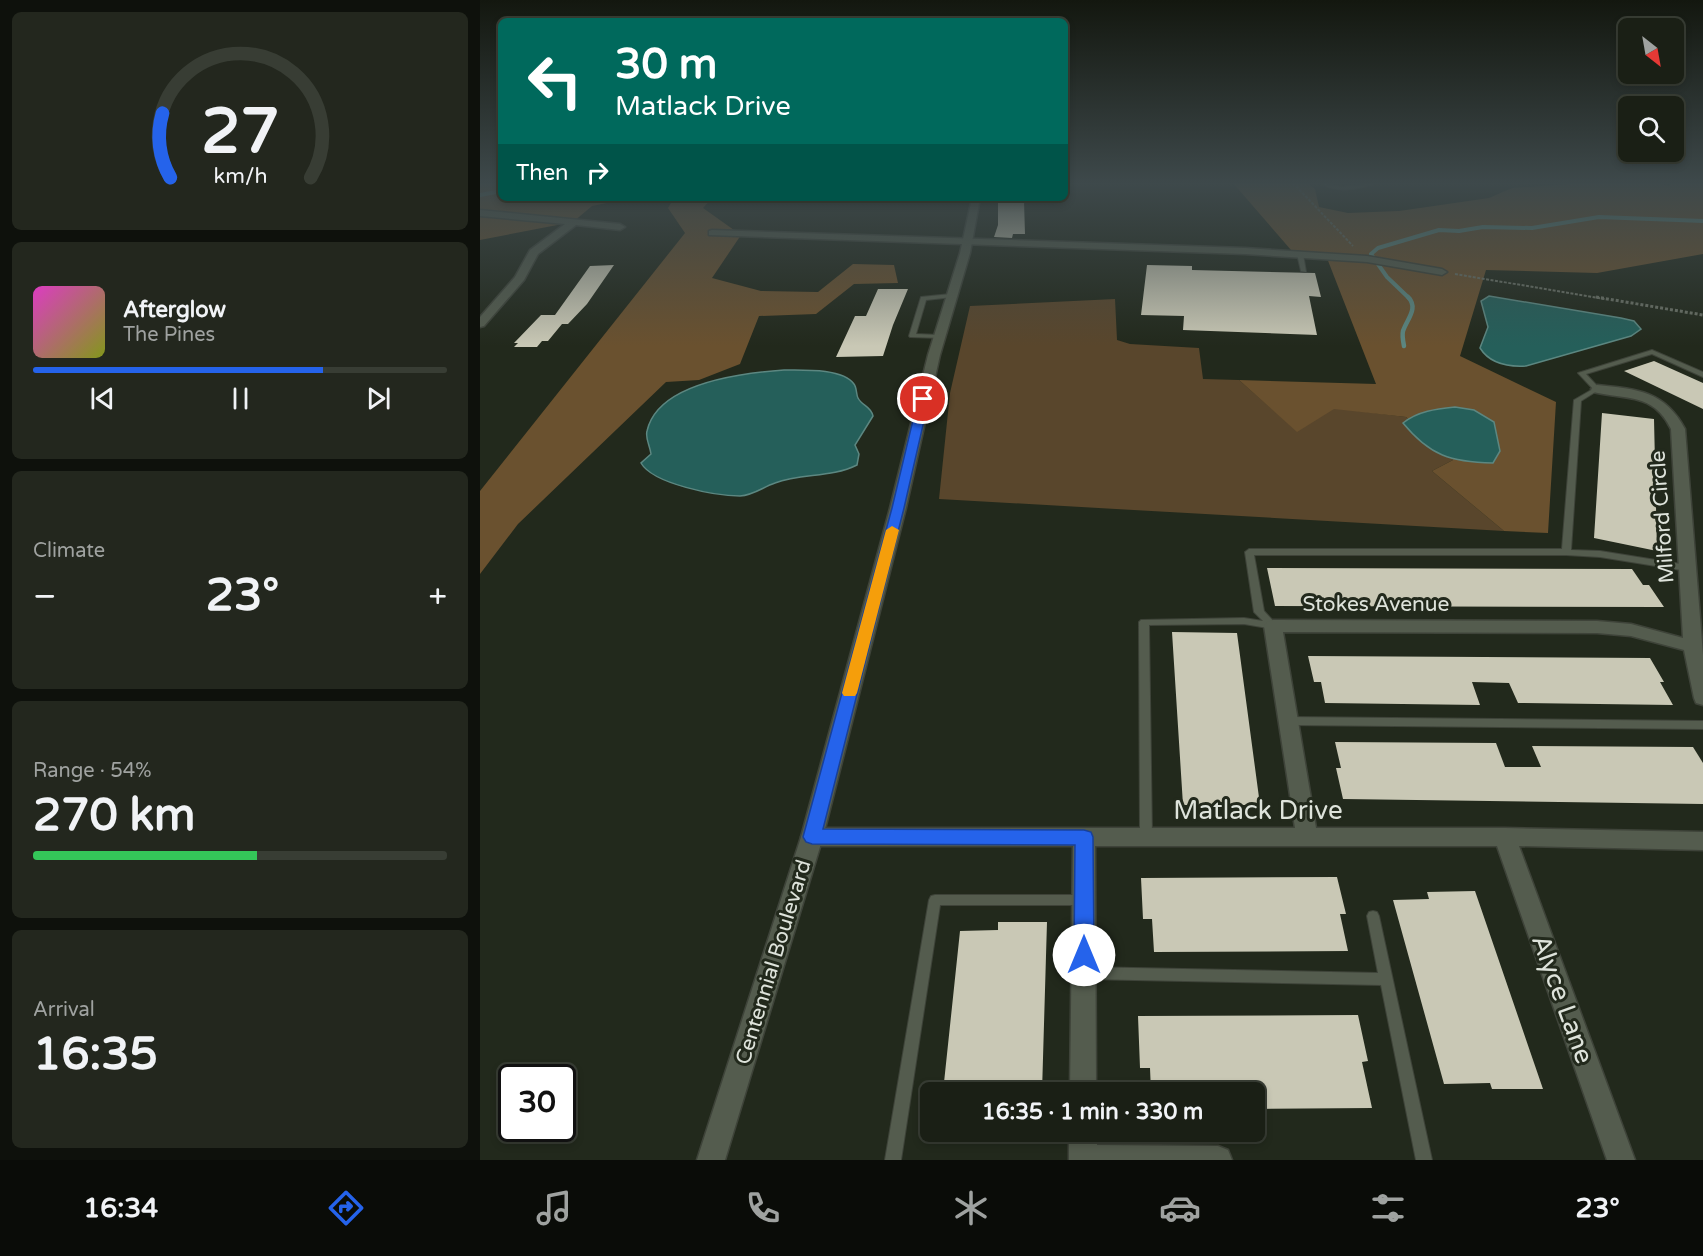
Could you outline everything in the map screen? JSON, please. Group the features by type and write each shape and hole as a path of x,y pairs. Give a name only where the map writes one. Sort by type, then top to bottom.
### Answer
{"street":[{"path":"480,324 520,278 534,252 554,237"},
{"path":"844,237 1300,254 1366,259 1442,272"},
{"name":"Centennial Boulevard","path":"711,1160 812,837 898,508 939,337 968,237"},
{"name":"Milford Circle","path":"1597,389 1626,392 1650,400 1670,412 1677,429 1692,646 1702,696"},
{"name":"Stokes Avenue","path":"1307,838 1273,626 1598,627 1631,630 1692,646"},
{"name":"Matlack Drive","path":"812,837 1505,837 1703,841"},
{"path":"1083,1082 1084,837"},
{"name":"Alyce Lane","path":"1505,837 1621,1160"},
{"path":"1083,1142 1083,1159 1218,1160"}],"lane":[{"path":"1300,254 1304,271"},
{"path":"939,337 912,336 923,298 951,296"},
{"path":"1566,552 1578,400 1597,389 1581,373 1652,352 1703,375"},
{"path":"1273,626 1259,612 1249,552 1566,552 1600,554 1687,568"},
{"path":"1146,837 1144,622 1245,621 1273,626"},
{"path":"1288,721 1703,725"},
{"path":"893,1160 935,900 1084,900"},
{"path":"1373,916 1424,1160"},
{"path":"1084,973 1387,979"}],"path":[{"path":"1345,237 1366,259"},
{"path":"1442,272 1703,315"}],"shaded area":[{"path":"682,237 740,237 712,278 761,291 818,292 853,264 894,265 898,283 854,284 816,314 759,316 740,364 699,380 666,382 518,524 480,574 480,491"},
{"path":"1280,237 1703,237 1703,254 1597,273 1486,270 1460,356 1556,402 1548,533 1504,531 1432,471 1453,460 1406,417 1334,409 1297,432 1239,380 1376,384 1325,253 1291,250"},
{"path":"1115,299 1117,340 1130,344 1199,348 1203,379 1239,380 1297,431 1334,408 1406,417 1453,460 1432,471 1504,531 939,499 950,393 970,306"}],"water":[{"path":"1489,296 1621,318 1634,321 1641,329 1631,336 1526,366 1507,365 1489,358 1480,348 1488,327 1481,301"},
{"path":"784,370 832,373 849,379 854,384 858,398 873,416 855,445 859,454 857,465 837,472 785,480 740,496 716,494 671,483 658,477 641,463 651,454 647,431 654,415 667,402 684,391 704,384 747,374"},
{"path":"1455,407 1474,410 1494,422 1500,451 1493,463 1465,461 1442,455 1423,443 1403,423 1421,413"}],"building":[{"path":"614,265 587,304 568,324 562,324 548,341 542,341 537,347 514,347 518,343 514,343 541,315 555,315 590,266"},
{"path":"1147,265 1192,266 1192,270 1315,273 1321,297 1309,296 1317,335 1183,330 1184,316 1141,315"},
{"path":"878,289 908,289 883,356 836,357 855,316 866,316"},
{"path":"1654,361 1703,383 1703,409 1624,371"},
{"path":"1602,413 1654,419 1657,551 1594,538"},
{"path":"1267,568 1632,569 1643,585 1649,585 1664,607 1275,606"},
{"path":"1172,632 1237,633 1260,805 1183,805"},
{"path":"1308,656 1650,658 1664,682 1660,682 1673,705 1518,703 1509,683 1472,682 1480,705 1325,703 1321,682 1314,682"},
{"path":"1335,742 1496,743 1505,767 1541,767 1532,746 1693,747 1703,763 1703,804 1343,799 1336,768 1341,768"},
{"path":"1337,877 1346,914 1340,914 1348,951 1154,952 1152,919 1143,919 1141,878"},
{"path":"1475,891 1543,1089 1492,1089 1490,1083 1444,1084 1393,900 1429,899 1427,892"},
{"path":"998,922 1047,922 1042,1082 944,1082 960,931 998,930"},
{"path":"1358,1015 1368,1061 1362,1062 1372,1108 1265,1109 1265,1082 1151,1082 1150,1068 1140,1068 1138,1016"}],"waterway":[{"path":"1408,297 1387,277 1371,254 1378,248 1415,237"},
{"path":"1404,346 1403,331 1412,309 1408,297"}],"slow traffic":[{"path":"850,693 892,530"}],"route":[{"path":"923,399 898,508 812,837 1084,837 1084,955"}]}
